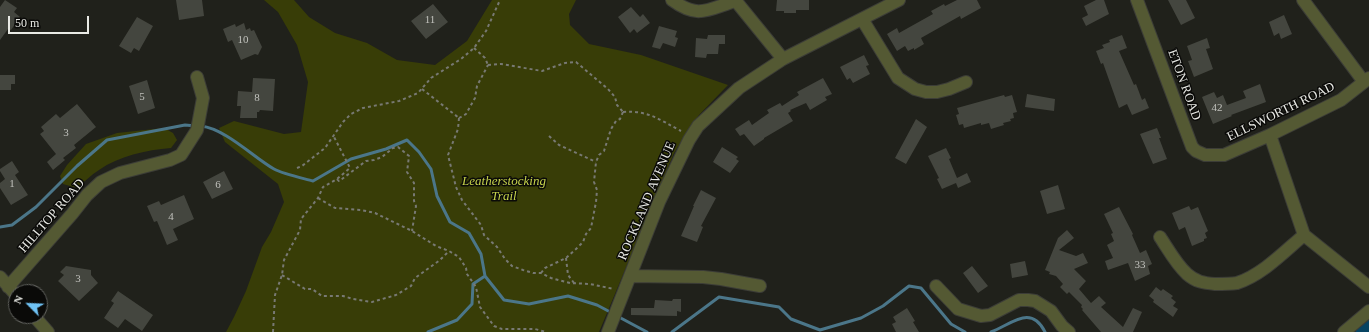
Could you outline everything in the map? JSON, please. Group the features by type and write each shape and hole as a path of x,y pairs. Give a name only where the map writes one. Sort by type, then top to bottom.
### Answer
{"street":[{"path":"672,0 684,8 693,11 705,11 735,1 783,60"},
{"name":"ROCKLAND AVENUE","path":"610,327 659,202 691,137 698,126 739,88 783,60 899,0"},
{"name":"ETON ROAD","path":"1137,0 1192,147 1196,151 1205,155 1224,155"},
{"path":"1303,0 1366,80"},
{"path":"862,20 898,78 915,90 937,92 966,82"},
{"name":"HILLTOP ROAD","path":"17,284 87,195 101,182 120,173 170,160 181,154 198,124 202,98 197,77"},
{"name":"ELLSWORTH ROAD","path":"1224,155 1270,135 1341,100 1366,80"},
{"path":"1270,135 1304,235 1369,287"},
{"path":"1160,237 1188,274 1201,283 1220,284 1235,283 1246,279 1265,267 1304,235"},
{"path":"630,276 721,278 760,286"},
{"path":"0,277 8,286"},
{"path":"936,286 958,309 980,316 990,315 1019,300 1035,302 1050,311 1069,332"},
{"path":"1344,332 1369,311"},
{"path":"41,324 48,332"}],"path":[{"path":"297,168 302,166 325,148 333,135 351,114 363,108 399,101 418,93 431,78 461,59 474,48 486,31 500,0"},
{"path":"474,48 485,58 488,65"},
{"path":"488,65 501,64 542,71 565,63 576,62 608,89 615,97 617,106 623,112"},
{"path":"459,118 466,114 475,98 477,86 488,65"},
{"path":"422,89 459,118"},
{"path":"623,112 634,111 647,113 691,137"},
{"path":"541,273 545,268 566,258 583,242 590,228 596,202 597,190 594,182 596,162 599,155 604,151 611,129 616,121 620,119 623,112"},
{"path":"459,118 455,140 448,155 456,186 462,200 480,225 484,235 497,248 505,259 512,266 533,273 541,273 560,281 609,287 622,296"},
{"path":"273,332 275,295 282,275 284,260 300,230 301,219 318,198 323,186 337,179 350,168 333,135"},
{"path":"549,136 559,145 596,162"},
{"path":"337,179 339,181 366,161 382,157 393,148 398,147 409,156 407,172 414,183 414,201 416,206 412,231"},
{"path":"318,198 335,208 361,210 375,213 412,231 436,246 459,257 466,268 467,274 476,286 480,308 494,326 502,329 535,329 546,332"},
{"path":"282,275 301,287 305,289 312,289 322,296 344,296 372,302 396,295 411,286 415,278 440,260 449,251"},
{"path":"566,258 568,275 574,283"}],"green space":[{"name":"Leatherstocking Trail","path":"264,0 294,0 309,17 335,33 367,43 397,60 435,65 467,41 492,0 576,0 569,14 570,25 589,44 641,55 728,85 699,115 674,153 599,332 226,332 246,291 262,247 271,232 284,202 278,184 225,142 219,128 234,121 284,134 301,132 308,82 297,45 278,12"},
{"path":"164,128 173,133 177,140 171,148 152,150 124,157 96,172 77,188 63,184 60,176 67,165 86,144 117,133"}],"building":[{"path":"5,0 17,8 14,12 20,17 11,30 8,29 0,40 0,7"},
{"path":"176,0 202,0 204,16 179,20"},
{"path":"777,0 809,0 809,10 796,10 796,13 776,11"},
{"path":"957,0 977,0 981,8 961,19 960,16 921,38 924,44 914,50 914,48 908,51 905,46 897,51 887,34 897,28 899,33 933,14 931,11 944,4 945,6"},
{"path":"1096,0 1104,0 1109,14 1086,26 1082,18 1088,15 1084,6"},
{"path":"1168,0 1186,0 1195,18 1181,25"},
{"path":"433,4 448,22 426,39 411,21"},
{"path":"631,7 640,17 643,14 650,23 637,33 634,29 630,33 618,17"},
{"path":"1284,15 1292,34 1281,39 1279,33 1274,36 1269,22"},
{"path":"137,17 153,26 139,51 134,48 131,53 119,46"},
{"path":"244,23 246,30 250,28 251,31 254,30 262,47 258,55 255,54 241,60 232,40 228,42 223,29 235,24 236,27"},
{"path":"659,26 677,31 675,37 678,38 675,47 663,43 660,49 652,47"},
{"path":"708,35 725,35 725,44 719,44 718,54 707,54 706,58 695,57 696,38 707,39"},
{"path":"1122,35 1127,48 1119,51 1134,85 1136,84 1142,100 1145,98 1149,108 1132,115 1127,104 1119,108 1103,63 1101,64 1096,51 1104,48 1102,45 1110,42 1109,40"},
{"path":"1207,38 1210,48 1206,49 1213,69 1194,77 1188,61 1192,60 1187,46"},
{"path":"864,55 869,65 866,66 870,74 853,83 850,78 847,80 840,67"},
{"path":"0,75 15,75 15,84 11,84 11,90 0,90"},
{"path":"253,78 275,79 273,111 260,110 257,112 257,118 240,118 241,106 237,106 238,91 252,92"},
{"path":"823,78 832,94 825,97 827,100 810,110 806,103 790,110 791,111 788,113 793,121 764,138 754,146 744,134 740,136 735,129 749,120 752,125 769,113 767,110 780,103 782,106 799,95 797,92"},
{"path":"147,80 155,108 138,114 129,86"},
{"path":"1260,84 1266,102 1231,115 1232,116 1213,124 1202,97 1214,92 1217,98 1223,95 1227,105 1246,98 1243,91"},
{"path":"1027,94 1055,99 1054,111 1025,107"},
{"path":"1004,95 1005,97 1012,95 1017,112 1013,113 1014,118 1010,119 1011,121 991,129 989,123 981,125 981,123 964,128 963,124 959,125 956,115 959,114 957,108"},
{"path":"77,104 96,127 74,145 76,148 63,158 65,160 53,170 47,162 56,154 40,134 44,131 41,127 56,114 60,118"},
{"path":"916,119 927,127 906,164 895,158"},
{"path":"1157,128 1167,159 1153,164 1140,134"},
{"path":"722,147 738,157 736,159 739,161 730,173 713,162"},
{"path":"946,148 951,158 949,159 957,178 967,173 971,182 958,188 956,183 942,189 937,179 939,178 928,156"},
{"path":"12,161 19,172 15,175 28,195 11,205 0,188 0,183 5,179 0,169"},
{"path":"224,171 233,189 212,199 203,182"},
{"path":"1058,185 1065,209 1047,214 1040,191"},
{"path":"701,190 716,198 701,226 703,227 697,242 681,236"},
{"path":"184,195 194,219 173,229 178,240 167,245 157,221 154,222 147,206 159,201 161,205"},
{"path":"1189,206 1191,210 1198,207 1208,231 1205,233 1207,238 1204,239 1204,241 1192,246 1185,227 1179,230 1172,213"},
{"path":"1119,207 1133,234 1132,235 1140,253 1146,250 1152,264 1148,266 1150,274 1135,281 1128,263 1108,270 1105,261 1113,258 1107,245 1114,241 1111,234 1113,233 1104,214"},
{"path":"1067,230 1074,238 1059,250 1076,256 1083,253 1088,263 1074,269 1086,281 1079,289 1091,303 1099,296 1106,303 1101,307 1123,327 1133,308 1142,312 1133,332 1101,332 1082,310 1082,305 1069,292 1067,294 1060,287 1063,284 1056,276 1049,274 1050,272 1045,270 1058,238"},
{"path":"1025,261 1028,275 1012,278 1010,264"},
{"path":"66,266 91,270 91,275 98,283 79,301 58,281 64,275 60,272"},
{"path":"972,266 988,286 978,293 963,273"},
{"path":"1156,287 1161,291 1163,289 1173,296 1171,298 1176,302 1173,306 1178,309 1173,317 1153,302 1154,300 1149,296"},
{"path":"118,291 153,315 142,331 125,319 118,328 104,318 114,303 111,301"},
{"path":"673,299 681,299 681,312 677,311 677,316 631,315 631,308 654,308 655,300 672,301"},
{"path":"907,308 915,321 913,322 919,332 896,332 892,324 896,322 893,317"}],"waterway":[{"path":"0,227 12,225 36,207 77,166 107,140 185,125 196,126"},
{"path":"201,126 220,132 278,171 313,181 351,159 386,149 407,140 419,152 431,169 437,196 450,222 469,233 481,254 485,276 504,300 529,304 568,296 597,305 612,313"},
{"path":"428,332 457,320 472,304 473,284 485,276"},
{"path":"672,332 719,297 779,307 791,319 820,330 861,318 883,306 909,286 921,288 951,324 965,332"},
{"path":"617,316 647,332"},
{"path":"991,332 1021,318 1034,319 1040,324 1045,332"},
{"path":"1365,332 1369,328"}]}
